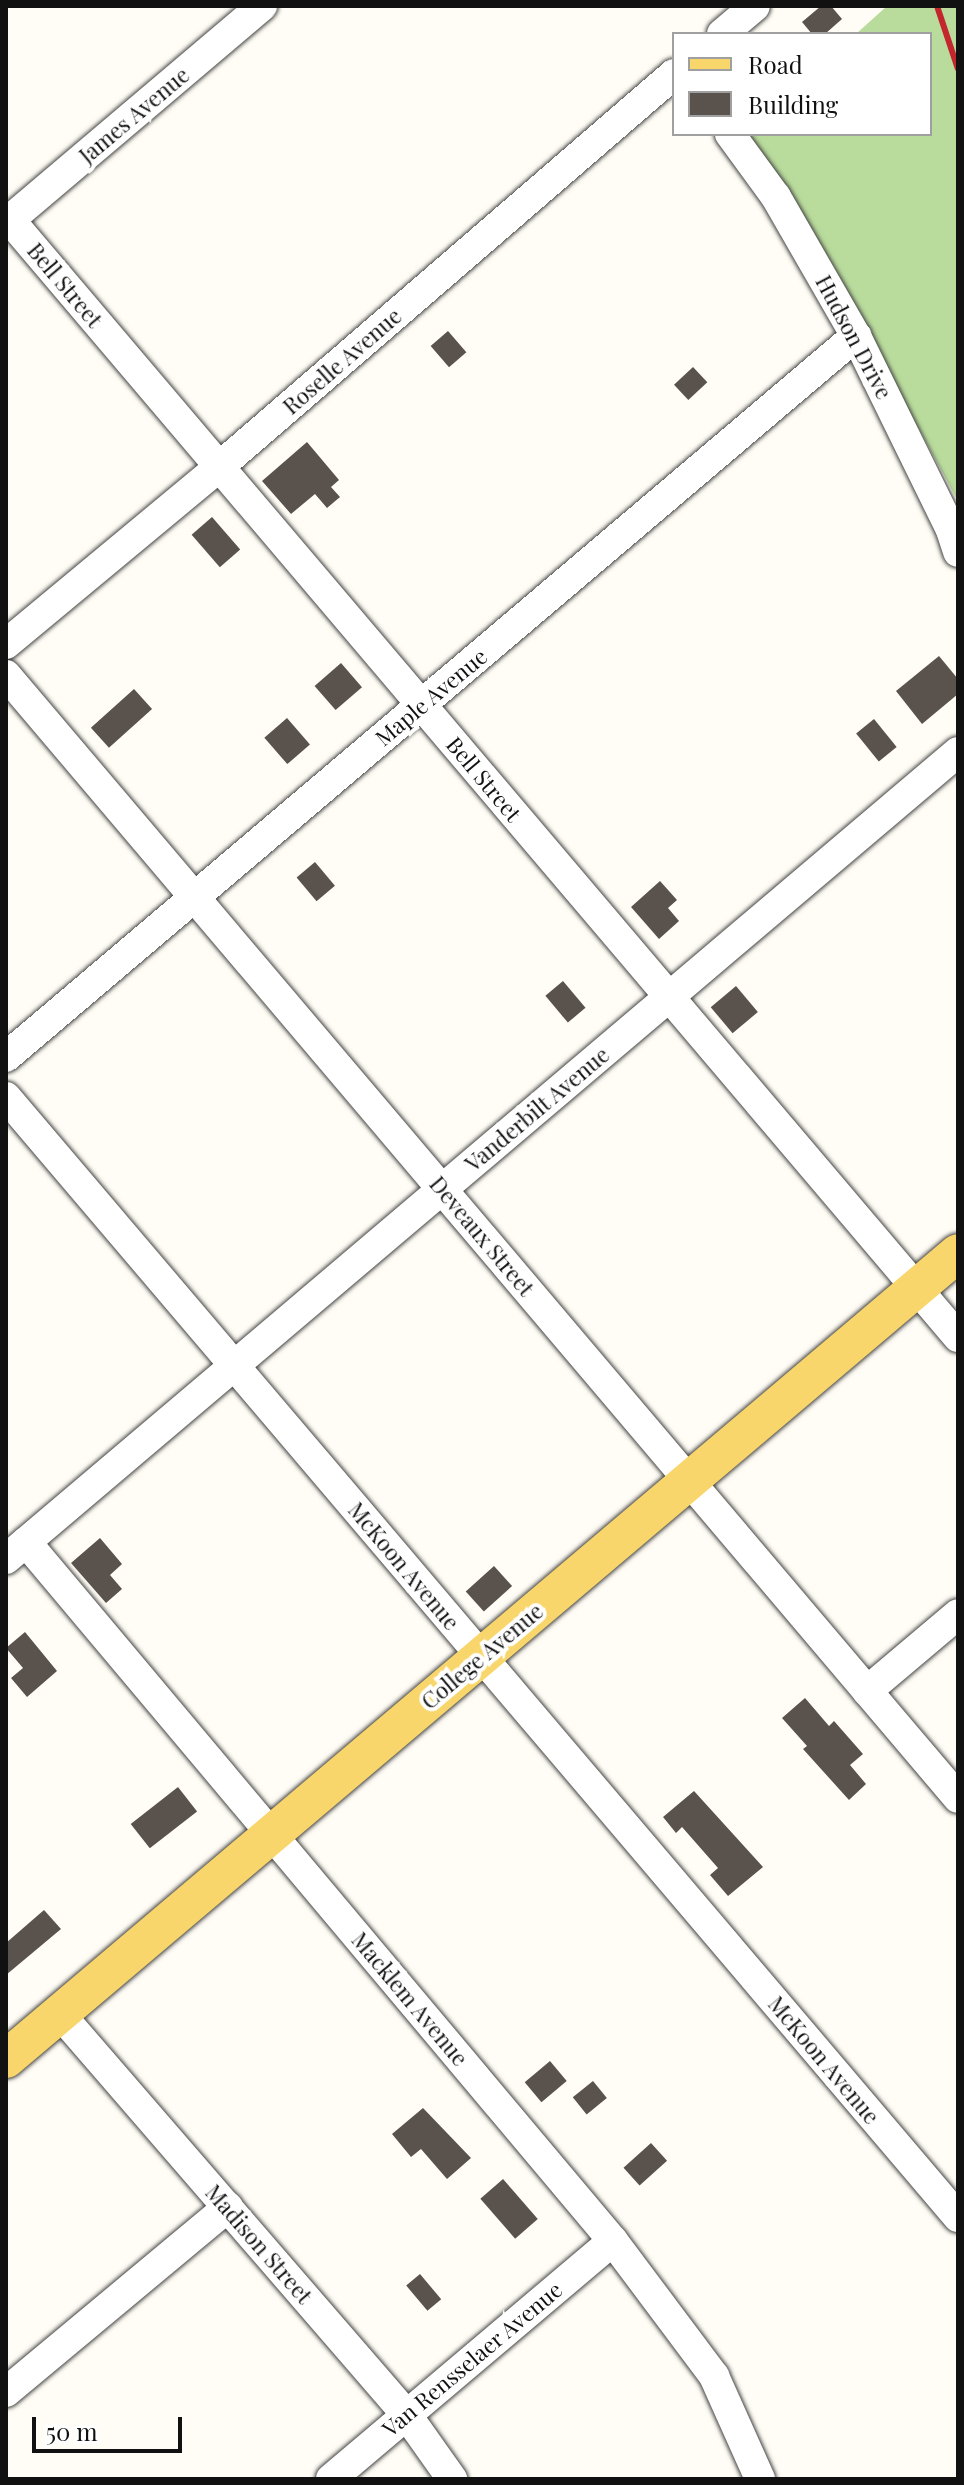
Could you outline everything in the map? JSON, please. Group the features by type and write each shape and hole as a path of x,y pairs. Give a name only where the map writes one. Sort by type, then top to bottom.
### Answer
{"main road":[{"name":"College Avenue","path":"6,2059 958,1253"}],"street":[{"name":"James Avenue","path":"8,222 262,6"},
{"path":"724,32 755,6"},
{"name":"Roselle Avenue","path":"6,644 219,467 672,76"},
{"name":"Hudson Drive","path":"731,136 776,197 856,336 951,530 958,552"},
{"name":"Bell Street","path":"8,222 958,1337"},
{"name":"Maple Avenue","path":"6,1057 856,336"},
{"name":"Deveaux Street","path":"6,675 958,1798"},
{"name":"Vanderbilt Avenue","path":"16,1550 958,752"},
{"name":"McKoon Avenue","path":"6,1097 958,2217"},
{"name":"Macklem Avenue","path":"16,1550 271,1835 613,2241 714,2376 760,2479"},
{"path":"867,1691 958,1614"},
{"name":"Madison Street","path":"60,2014 406,2414 452,2479"},
{"path":"6,2392 228,2207"},
{"name":"Van Rensselaer Avenue","path":"331,2479 613,2241"}],"green space":[{"path":"887,6 958,6 958,501 829,263 747,136 932,136 932,32 858,32"}],"building":[{"path":"821,6 831,6 842,19 827,32 810,32 802,22"},
{"path":"448,331 466,352 449,367 431,346"},
{"path":"693,367 707,382 688,400 674,385"},
{"path":"307,442 339,480 331,487 340,497 327,508 315,494 291,514 262,481"},
{"path":"212,517 240,549 220,567 192,535"},
{"path":"939,656 958,679 958,694 922,724 896,691"},
{"path":"341,663 362,687 336,710 315,686"},
{"path":"134,689 152,709 109,748 91,728"},
{"path":"287,718 310,744 287,764 264,738"},
{"path":"874,719 897,747 879,761 856,733"},
{"path":"315,862 335,886 317,901 297,877"},
{"path":"660,881 677,900 668,908 679,921 659,939 631,907"},
{"path":"563,981 585,1008 568,1023 545,996"},
{"path":"736,986 758,1012 733,1033 711,1007"},
{"path":"100,1538 122,1564 110,1575 122,1589 106,1603 71,1563"},
{"path":"494,1566 512,1586 484,1611 466,1591"},
{"path":"25,1632 57,1671 27,1697 11,1678 23,1668 6,1648"},
{"path":"805,1698 829,1726 834,1721 863,1754 850,1765 866,1784 849,1800 803,1749 807,1746 782,1718"},
{"path":"178,1787 197,1811 150,1848 131,1824"},
{"path":"694,1791 763,1867 728,1896 710,1875 718,1868 682,1827 676,1833 663,1817"},
{"path":"44,1910 61,1929 6,1975 6,1943"},
{"path":"550,2061 567,2081 541,2102 525,2082"},
{"path":"593,2081 607,2098 587,2114 573,2097"},
{"path":"423,2108 471,2158 447,2179 421,2149 411,2157 392,2134"},
{"path":"651,2143 667,2161 640,2186 624,2168"},
{"path":"503,2179 538,2219 515,2239 480,2199"},
{"path":"420,2274 441,2299 427,2311 406,2286"}],"railway":[{"path":"937,6 958,69"}]}
